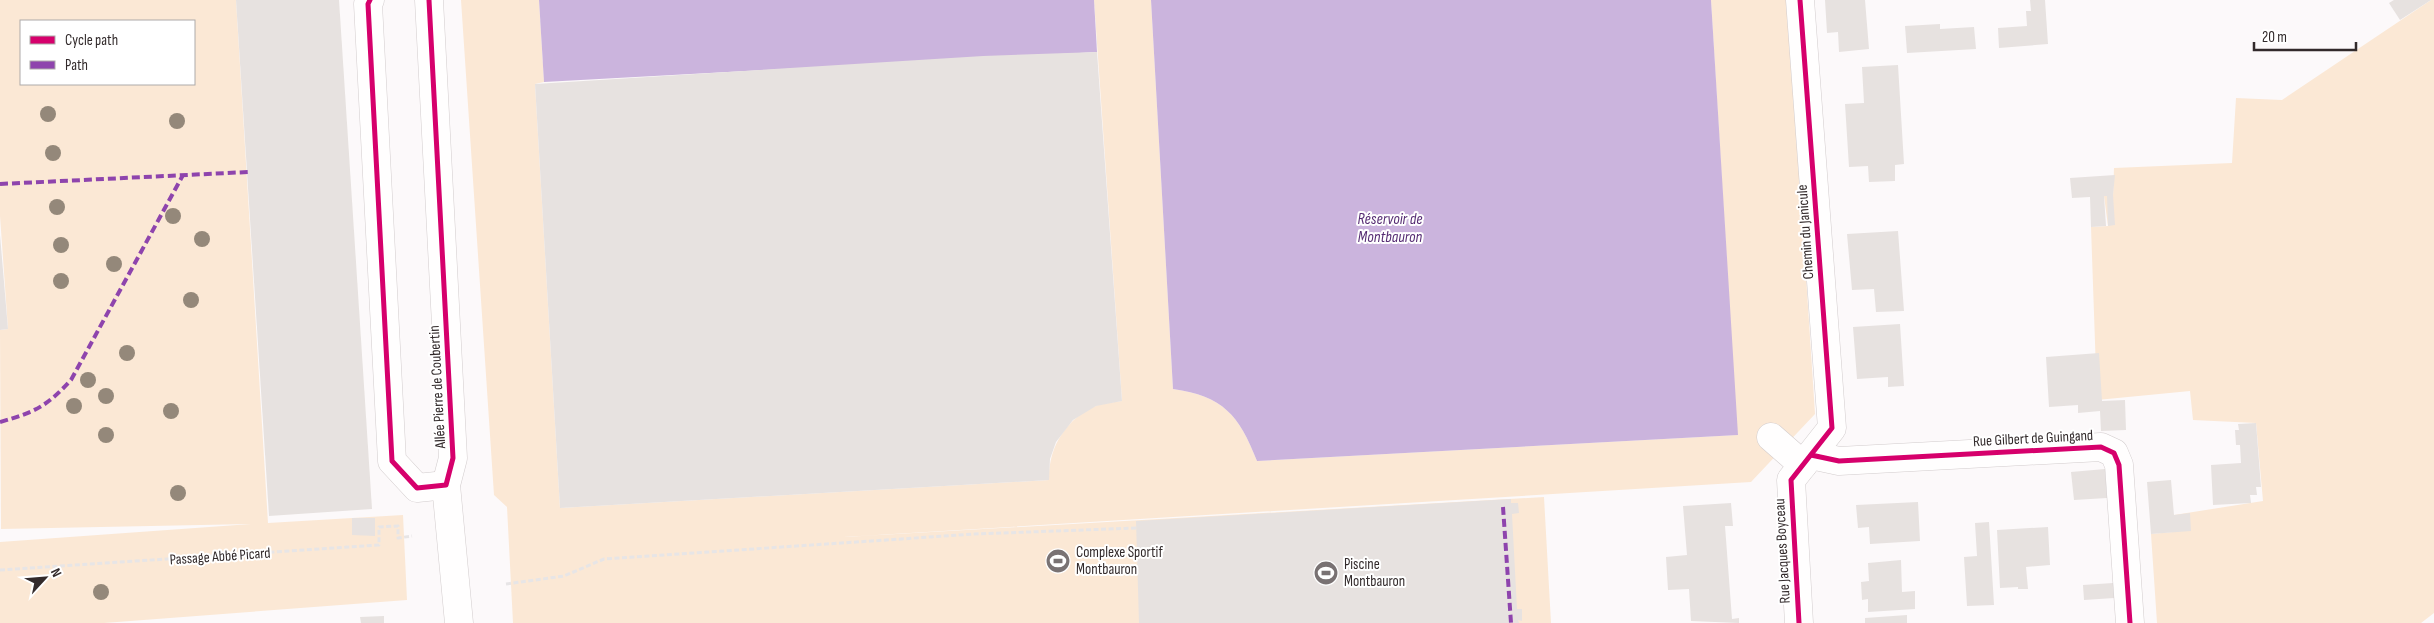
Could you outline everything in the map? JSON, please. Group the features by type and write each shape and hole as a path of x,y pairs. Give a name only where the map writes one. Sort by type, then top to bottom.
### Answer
{"street":[{"path":"370,0 368,4 392,461 417,488 446,485"},
{"name":"Allée Pierre de Coubertin","path":"429,0 453,458 446,485 459,623"},
{"name":"Chemin du Janicule","path":"1800,0 1832,428 1807,460"},
{"path":"1771,437 1807,460"},
{"name":"Rue Gilbert de Guingand","path":"1807,460 1839,461 2101,447 2114,453 2119,465 2130,623"},
{"name":"Rue Jacques Boyceau","path":"1799,623 1791,480 1807,460"}],"path":[{"path":"506,584 564,576 604,559 975,534 1136,528"}],"shaded area":[{"path":"0,0 236,0 268,523 403,515 407,600 104,623 0,623 0,542 251,524 1,529 0,330 8,329 0,216"},
{"path":"461,0 539,0 544,82 535,84 560,508 1049,480 1052,456 1056,445 1069,425 1087,410 1098,405 1122,401 1094,0 1151,0 1173,389 1205,397 1227,410 1243,431 1257,461 1737,435 1711,0 1788,0 1815,414 1751,482 844,537 1544,497 1551,623 513,623 507,507 494,495"},
{"path":"2431,0 2434,0 2434,613 2421,623 2157,623 2151,534 2173,532 2174,515 2263,501 2256,423 2193,420 2190,391 2097,400 2091,227 2108,226 2104,196 2113,195 2114,168 2232,163 2236,98 2282,100"}],"water":[{"path":"539,0 1094,0 1097,52 544,82"},
{"name":"Réservoir de Montbauron","path":"1151,0 1711,0 1738,435 1257,461 1243,431 1227,410 1205,397 1173,389"}],"building":[{"path":"236,0 339,0 372,509 269,516"},
{"path":"1825,0 1865,0 1869,49 1839,52 1838,32 1827,33"},
{"path":"2030,0 2045,0 2048,44 1999,48 1998,28 2027,26 2026,11 2031,11"},
{"path":"2394,0 2431,0 2400,20 2389,3"},
{"path":"1940,24 1940,29 1974,27 1976,49 1907,53 1905,26"},
{"path":"1097,52 1122,401 1096,406 1073,420 1056,442 1050,459 1049,480 560,508 535,84 983,56"},
{"path":"1898,65 1904,164 1895,165 1895,181 1869,182 1868,166 1849,167 1845,104 1864,103 1862,67"},
{"path":"2115,175 2113,195 2115,225 2108,226 2107,196 2104,196 2106,226 2091,227 2090,197 2072,198 2070,178"},
{"path":"1898,231 1904,311 1876,312 1874,289 1852,290 1847,234"},
{"path":"0,235 8,329 0,330"},
{"path":"1900,324 1904,386 1888,387 1888,377 1857,379 1853,327"},
{"path":"2099,353 2102,401 2125,400 2126,430 2101,431 2100,411 2078,413 2078,405 2049,407 2046,357"},
{"path":"2256,423 2261,487 2256,487 2257,495 2250,495 2251,503 2213,505 2211,465 2241,463 2240,445 2236,445 2235,430 2239,430 2238,424"},
{"path":"2105,469 2107,498 2074,500 2071,472"},
{"path":"2171,480 2174,515 2190,513 2191,531 2151,534 2147,482"},
{"name":"Piscine Montbauron","path":"1511,499 1511,503 1518,503 1519,513 1512,514 1517,609 1522,609 1522,621 1518,620 1519,623 1139,623 1136,521"},
{"path":"1918,502 1920,541 1870,544 1869,527 1858,528 1856,505"},
{"path":"1731,503 1733,526 1725,526 1732,619 1739,618 1739,623 1691,621 1689,589 1668,590 1666,557 1687,555 1683,506"},
{"path":"352,518 375,518 375,536 352,535"},
{"path":"1989,522 1994,605 1967,606 1964,557 1977,556 1975,523"},
{"path":"2048,527 2050,565 2026,567 2028,589 2018,589 2018,587 2000,588 1997,530"},
{"path":"1901,560 1902,592 1915,591 1915,609 1868,612 1868,599 1862,600 1861,582 1869,581 1868,563"},
{"path":"2113,583 2114,598 2084,600 2083,585"},
{"path":"1907,615 1907,623 1865,623 1865,618"},
{"path":"384,616 384,623 361,623 360,617"}],"marked path":[{"path":"0,184 248,172"},
{"path":"0,422 22,415 47,403 71,380 183,175"},
{"path":"1503,507 1511,623"}],"cycle path":[{"path":"370,0 368,4 392,461 417,488 446,485 453,458 429,0"},
{"path":"1799,623 1791,480 1832,428 1800,0"},
{"path":"1811,455 1839,461 2101,447 2114,453 2119,465 2130,623"}],"place":[{"name":"Complexe Sportif Montbauron","path":"1058,561"},
{"name":"Piscine Montbauron","path":"1326,573"}]}
